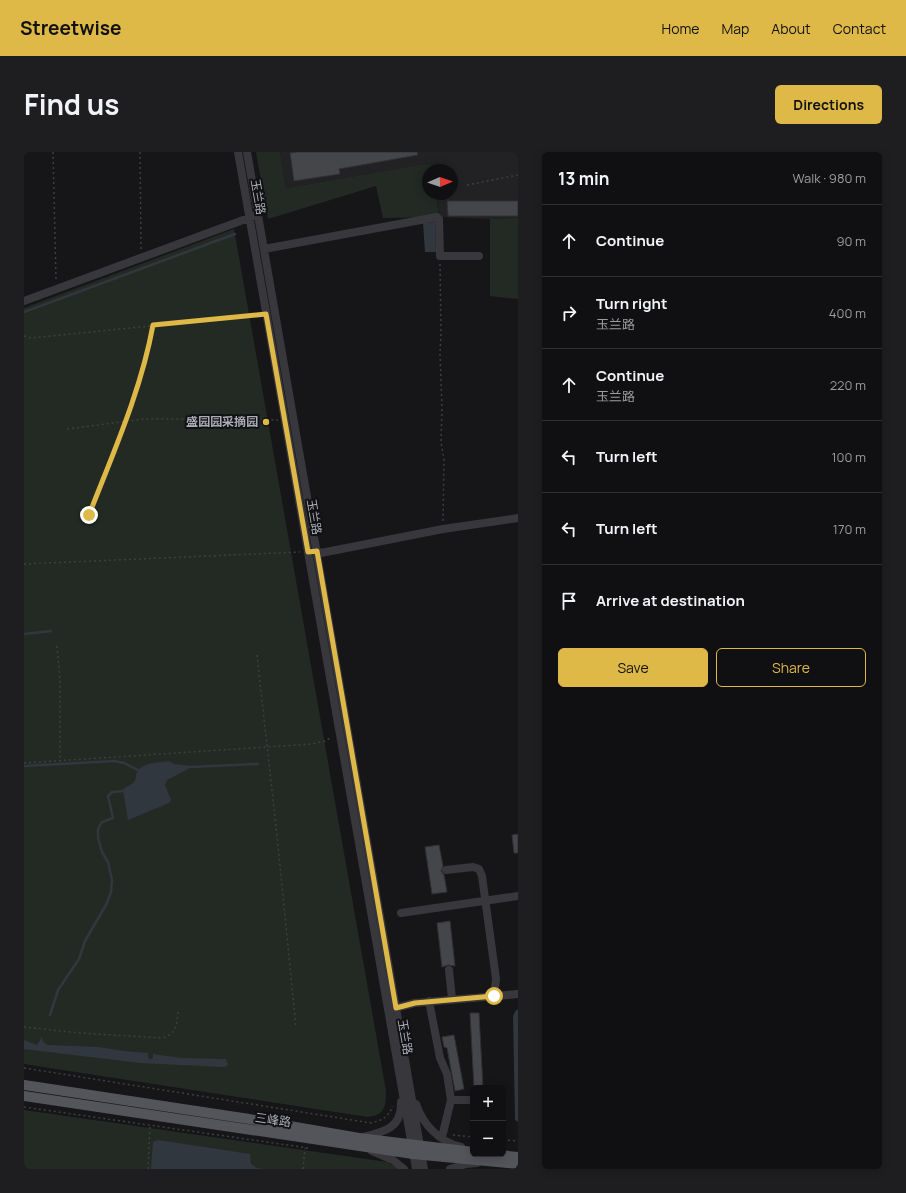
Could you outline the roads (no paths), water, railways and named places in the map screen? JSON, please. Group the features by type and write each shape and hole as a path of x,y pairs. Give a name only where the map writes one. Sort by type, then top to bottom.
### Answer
{"main road":[{"name":"三峰路","path":"24,1085 249,1119 358,1142"},
{"name":"三峰路","path":"24,1096 416,1150 488,1158 518,1164"},
{"name":"三峰路","path":"416,1150 470,1151"},
{"name":"三峰路","path":"488,1158 518,1157"}],"street":[{"name":"玉兰路","path":"238,152 340,733 405,1081 416,1150 416,1169"},
{"name":"玉兰路","path":"247,152 317,551 392,1009"},
{"path":"24,301 258,214"},
{"path":"264,249 437,217 439,219 440,256 479,256"},
{"path":"317,551 321,553 443,529 518,518"},
{"path":"446,870 473,867 479,869 482,876 496,979 494,996"},
{"path":"401,913 518,896"},
{"path":"449,970 452,999"},
{"path":"392,1009 429,1001 518,994"},
{"path":"429,1001 440,1058 447,1074 451,1100 443,1133"},
{"path":"358,1142 393,1126 398,1119 401,1108 405,1081"},
{"path":"405,1081 419,1113 426,1124 438,1137 453,1145 470,1150"},
{"path":"451,1100 470,1100"},
{"path":"358,1142 393,1160 404,1169"},
{"name":"玉兰路","path":"416,1150 424,1169"},
{"path":"450,1169 488,1158"}],"waterway":[{"path":"24,312 235,234"},
{"path":"24,634 51,631"},
{"path":"24,766 114,761 124,763 138,770"},
{"path":"191,767 258,764"},
{"path":"50,1015 58,990 79,959 85,941 107,903 111,892 112,880 108,862 102,852 98,838 98,829 102,822 113,818 108,796 112,792 124,791"}],"place":[{"name":"盛园园采摘园","path":"266,422"}]}
